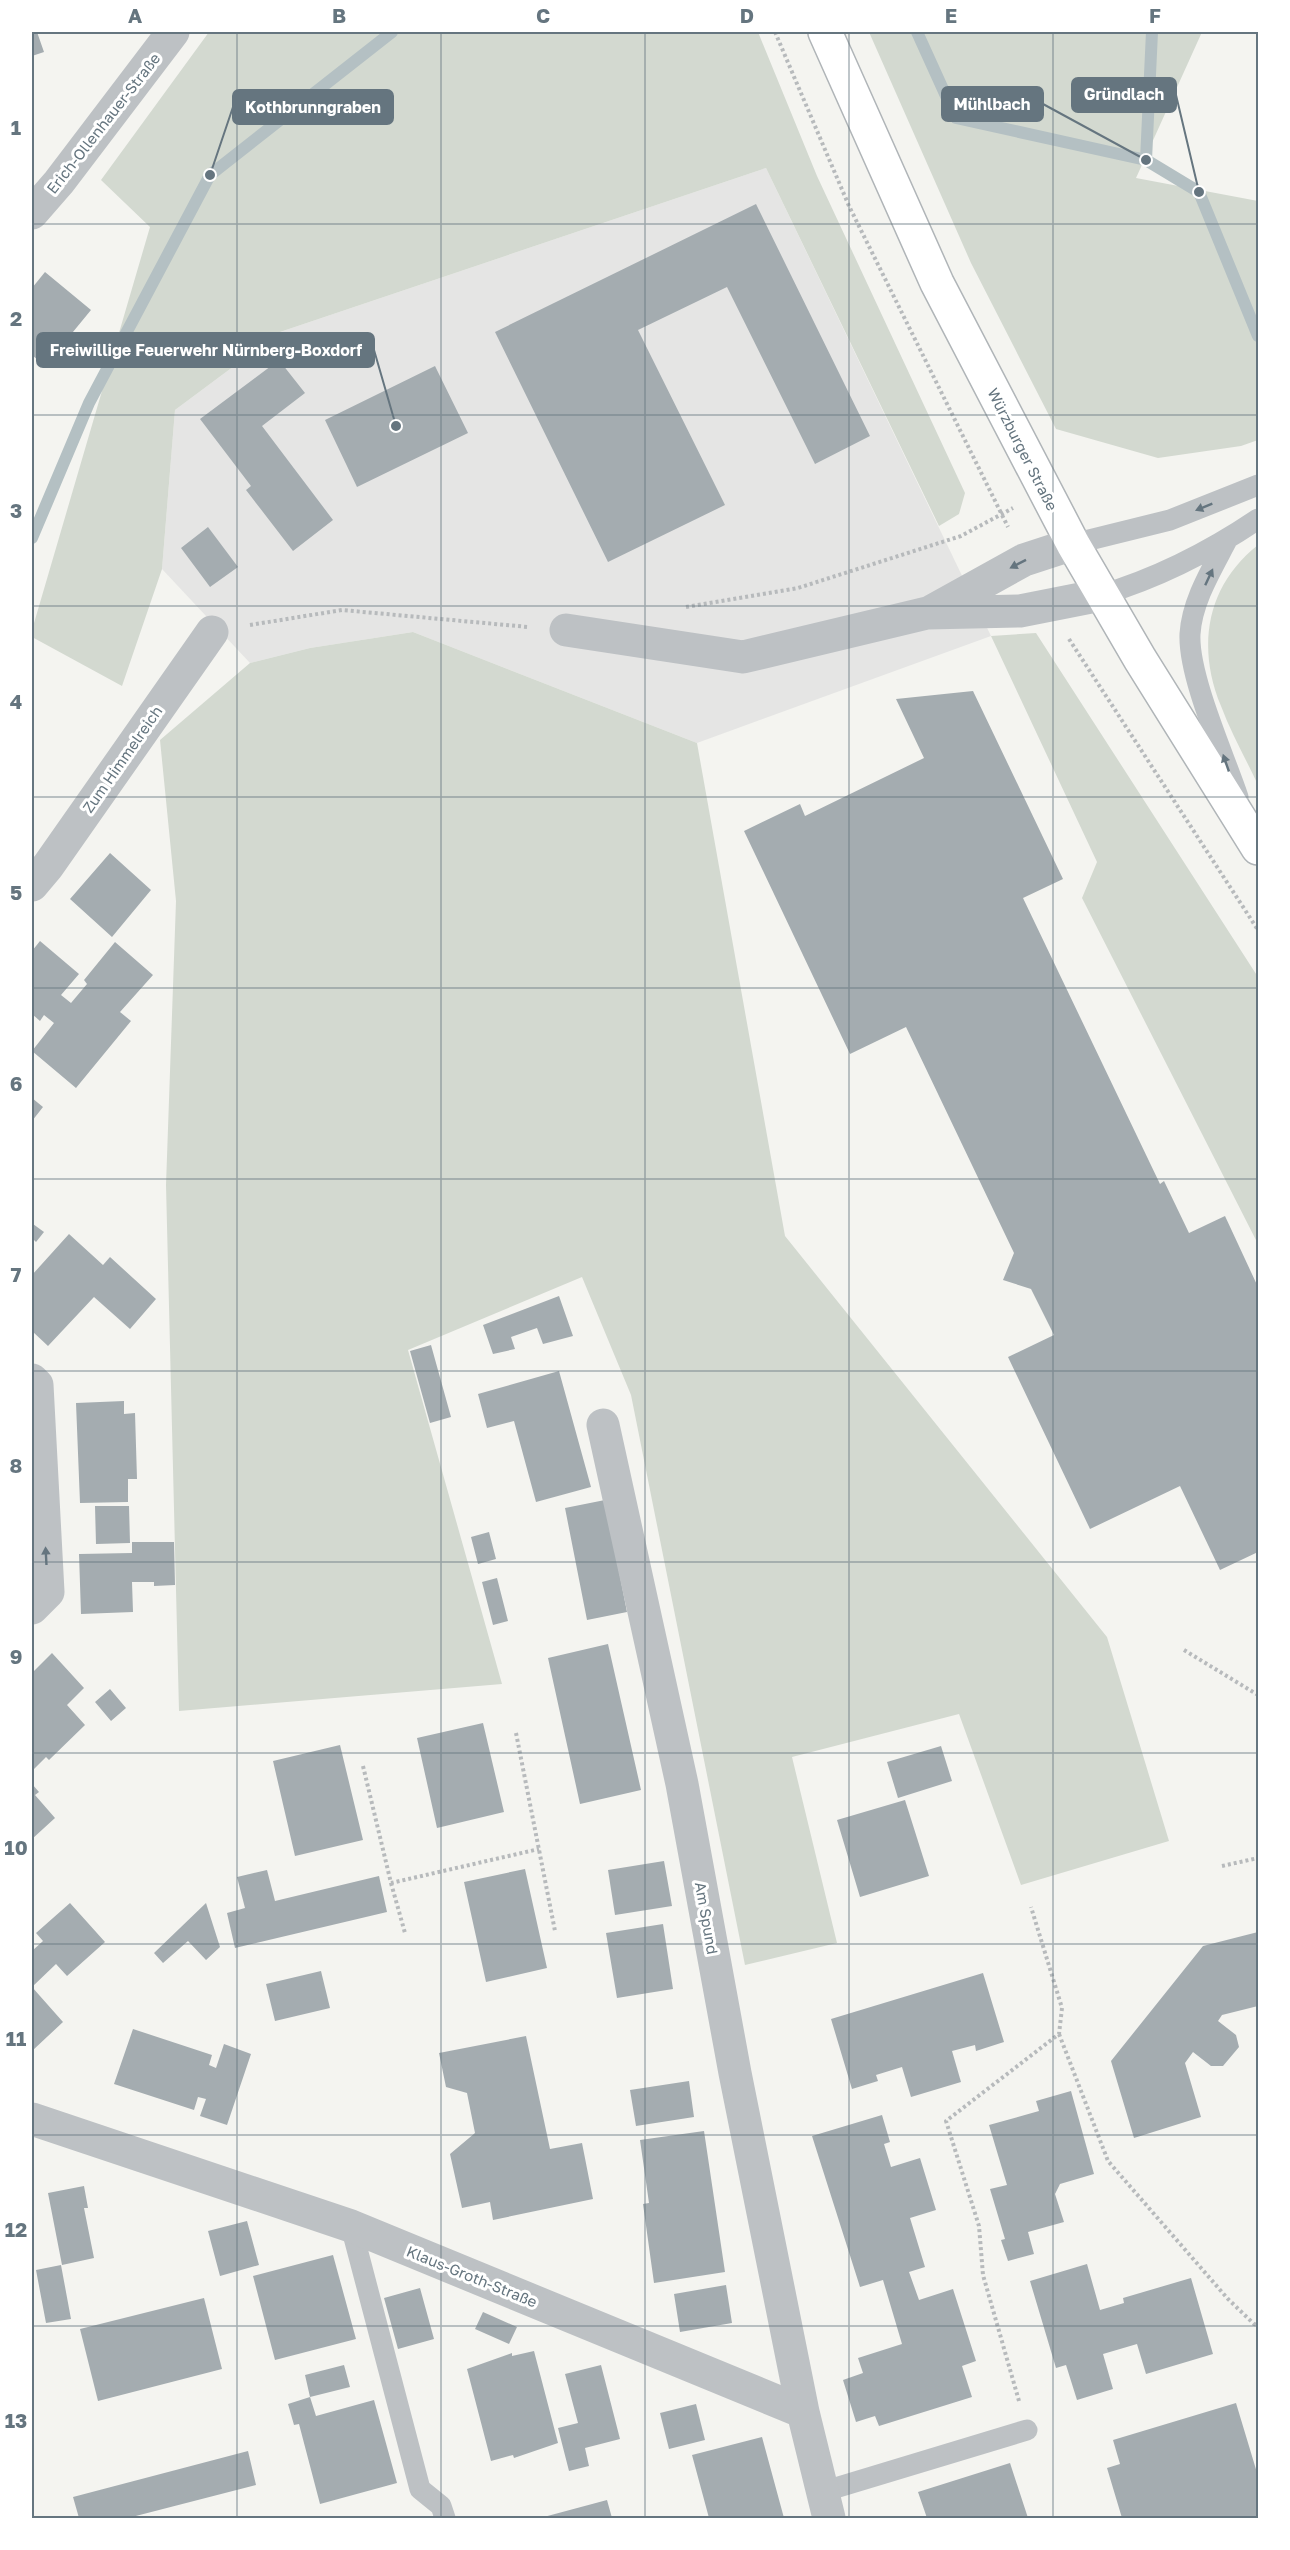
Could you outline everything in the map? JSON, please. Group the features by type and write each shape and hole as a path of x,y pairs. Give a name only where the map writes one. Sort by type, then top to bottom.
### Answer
{"main road":[{"name":"Würzburger Straße","path":"825,32 937,283 1073,544 1101,595 1255,843"}],"street":[{"name":"Erich-Ollenhauer-Straße","path":"32,213 59,182 173,32"},
{"path":"927,613 1024,560 1073,544"},
{"path":"566,630 743,657 927,613 1020,610 1101,595"},
{"name":"Zum Himmelreich","path":"32,885 48,866 212,632"},
{"path":"32,1380 37,1385 48,1592 32,1608"},
{"name":"Am Spund","path":"603,1425 682,1784 733,2061 803,2412"},
{"name":"Klaus-Groth-Straße","path":"32,2119 351,2226 803,2412"},
{"path":"803,2412 826,2505"}],"lane":[{"path":"1073,544 1170,520 1258,485"},
{"path":"1101,595 1136,585 1171,570 1227,540 1258,519"},
{"path":"1227,540 1195,608 1190,635 1195,673 1255,843"},
{"path":"351,2226 420,2489 441,2506 445,2518"},
{"path":"826,2505 1027,2430"}],"path":[{"path":"676,609 798,588 961,536 1045,491"},
{"path":"212,632 296,615 342,609 566,630"},
{"path":"1184,1650 1258,1695"},
{"path":"516,1733 555,1931"},
{"path":"363,1766 405,1933"},
{"path":"391,1883 539,1849"},
{"path":"1222,1866 1258,1857"},
{"path":"1031,1907 1062,2008 1059,2034 1108,2161 1228,2299 1254,2324 1258,2325"},
{"path":"1027,2430 983,2275 979,2226 946,2121 1059,2034"}],"shaded area":[{"path":"209,32 758,32 817,176 965,493 959,514 939,526 766,168 280,332 175,410 162,569 122,686 32,637 32,630 150,227 101,180"},
{"path":"869,32 1202,32 1136,178 1258,201 1258,440 1241,446 1158,458 1056,429 971,263"},
{"path":"766,168 991,636 697,743 413,632 310,648 250,663 162,569 175,410 280,332"},
{"path":"1258,545 1258,785 1229,726 1213,683 1208,639 1217,598 1227,579"},
{"path":"413,632 697,743 785,1236 1107,1637 1169,1841 1021,1885 959,1714 792,1757 837,1943 745,1965 631,1395 582,1277 408,1350 502,1684 179,1711 166,1185 176,901 160,740 250,663 310,648"},
{"path":"1036,633 1258,977 1258,1244 1082,898 1097,862 991,636"}],"building":[{"path":"32,32 37,32 44,52 32,56"},
{"path":"756,204 870,436 815,464 727,287 638,330 725,505 608,562 495,332"},
{"path":"45,272 91,310 45,366 32,355 32,288"},
{"path":"279,360 305,393 262,426 333,520 293,551 246,490 251,486 200,419"},
{"path":"435,366 468,433 357,487 325,420"},
{"path":"208,527 238,567 210,587 181,548"},
{"path":"973,691 1063,879 1023,898 1160,1184 1164,1181 1189,1233 1225,1216 1258,1287 1258,1552 1220,1570 1180,1486 1090,1529 1008,1357 1054,1335 1031,1289 1003,1280 1014,1253 906,1027 850,1054 744,831 800,804 805,816 924,758 896,699"},
{"path":"110,853 151,890 112,937 70,899"},
{"path":"40,941 79,974 61,995 71,1003 87,984 84,980 115,942 153,975 120,1012 131,1021 76,1088 32,1051 54,1023 44,1015 40,1021 32,1014 32,951"},
{"path":"32,1098 43,1107 32,1121"},
{"path":"33,1224 44,1232 36,1242 32,1238"},
{"path":"69,1234 103,1265 110,1257 156,1299 130,1329 94,1297 48,1346 32,1331 32,1275"},
{"path":"559,1296 573,1336 543,1344 537,1328 511,1337 515,1349 493,1354 483,1325"},
{"path":"431,1345 451,1417 430,1423 410,1351"},
{"path":"559,1371 591,1487 536,1502 514,1421 487,1428 478,1394"},
{"path":"124,1401 124,1414 135,1413 137,1479 128,1479 128,1502 80,1503 76,1403"},
{"path":"605,1500 627,1612 587,1620 565,1508"},
{"path":"95,1506 129,1506 130,1543 96,1544"},
{"path":"489,1532 496,1559 478,1564 471,1537"},
{"path":"132,1542 174,1542 175,1585 154,1586 154,1582 132,1582 133,1612 81,1614 79,1554 132,1553"},
{"path":"497,1578 508,1621 493,1625 482,1582"},
{"path":"608,1644 641,1790 580,1804 548,1658"},
{"path":"52,1653 84,1688 67,1705 85,1725 49,1760 46,1757 32,1771 32,1673"},
{"path":"110,1689 126,1708 111,1721 95,1702"},
{"path":"483,1723 504,1812 437,1828 417,1738"},
{"path":"340,1745 363,1840 295,1856 273,1761"},
{"path":"941,1746 952,1781 898,1798 887,1762"},
{"path":"32,1784 39,1792 35,1795 55,1818 32,1839"},
{"path":"905,1800 929,1876 860,1897 837,1820"},
{"path":"664,1861 672,1906 615,1915 608,1870"},
{"path":"525,1869 547,1968 486,1982 464,1882"},
{"path":"267,1870 275,1901 379,1876 387,1912 235,1948 227,1913 245,1908 237,1877"},
{"path":"70,1903 105,1942 67,1976 56,1964 32,1987 32,1951 43,1941 36,1933"},
{"path":"206,1903 220,1947 206,1960 188,1941 163,1963 154,1953"},
{"path":"663,1924 673,1989 617,1998 606,1933"},
{"path":"1258,1932 1258,2006 1222,2015 1218,2021 1236,2035 1239,2047 1223,2066 1211,2066 1193,2052 1185,2063 1201,2117 1134,2138 1111,2061 1203,1946"},
{"path":"321,1971 330,2008 275,2021 266,1984"},
{"path":"983,1973 1004,2042 976,2051 975,2045 952,2051 961,2082 911,2097 902,2067 876,2075 878,2081 852,2089 831,2019"},
{"path":"32,1987 63,2022 32,2051"},
{"path":"133,2029 212,2055 209,2065 216,2068 224,2044 251,2054 227,2125 200,2116 206,2099 198,2097 194,2110 114,2084"},
{"path":"526,2036 550,2149 582,2143 593,2199 493,2220 490,2202 462,2208 450,2154 475,2133 467,2093 446,2087 439,2053"},
{"path":"689,2081 694,2117 636,2126 630,2090"},
{"path":"1071,2091 1094,2174 1060,2184 1055,2194 1064,2222 1028,2232 1034,2254 1008,2261 1001,2240 1005,2239 990,2189 1007,2185 989,2125 1039,2111 1036,2101"},
{"path":"882,2115 890,2142 884,2144 891,2167 920,2158 936,2210 910,2218 925,2267 909,2272 919,2300 953,2289 976,2361 962,2366 972,2397 879,2426 875,2416 856,2422 843,2380 863,2373 858,2358 902,2344 883,2280 860,2287 812,2136"},
{"path":"704,2131 725,2272 654,2283 643,2204 649,2203 640,2140"},
{"path":"84,2186 88,2208 84,2208 94,2258 62,2265 48,2193"},
{"path":"247,2221 259,2265 220,2276 208,2231"},
{"path":"333,2255 356,2339 275,2360 253,2276"},
{"path":"1087,2264 1100,2310 1124,2303 1123,2298 1191,2278 1213,2354 1146,2374 1137,2344 1103,2354 1113,2389 1077,2400 1066,2365 1056,2368 1030,2281"},
{"path":"61,2265 71,2319 46,2323 36,2270"},
{"path":"726,2285 732,2323 680,2332 674,2294"},
{"path":"420,2288 434,2339 398,2349 384,2298"},
{"path":"204,2298 222,2369 98,2401 80,2329"},
{"path":"483,2312 517,2327 509,2344 475,2329"},
{"path":"534,2351 558,2443 514,2458 513,2455 491,2461 467,2369 512,2353 512,2356"},
{"path":"344,2365 350,2387 310,2397 305,2375"},
{"path":"601,2365 620,2439 585,2448 589,2466 569,2471 558,2428 578,2423 565,2374"},
{"path":"310,2397 316,2416 374,2400 397,2483 320,2504 299,2424 294,2425 288,2404"},
{"path":"1236,2403 1258,2476 1258,2518 1122,2518 1107,2468 1120,2464 1113,2440"},
{"path":"696,2404 705,2440 669,2449 660,2413"},
{"path":"762,2437 784,2518 709,2518 692,2455"},
{"path":"248,2451 256,2485 128,2518 79,2518 73,2497"},
{"path":"1010,2463 1028,2518 927,2518 918,2492"},
{"path":"607,2500 612,2518 540,2518"}],"waterway":[{"path":"32,538 89,403 210,175 392,32"},
{"path":"917,32 956,118 1146,160 1199,192 1258,336"},
{"path":"1146,160 1152,32"}],"place":[{"name":"Mühlbach","path":"1146,160"},
{"name":"Kothbrunngraben","path":"210,175"},
{"name":"Gründlach","path":"1199,192"},
{"name":"Freiwillige Feuerwehr Nürnberg-Boxdorf","path":"396,426"}]}
